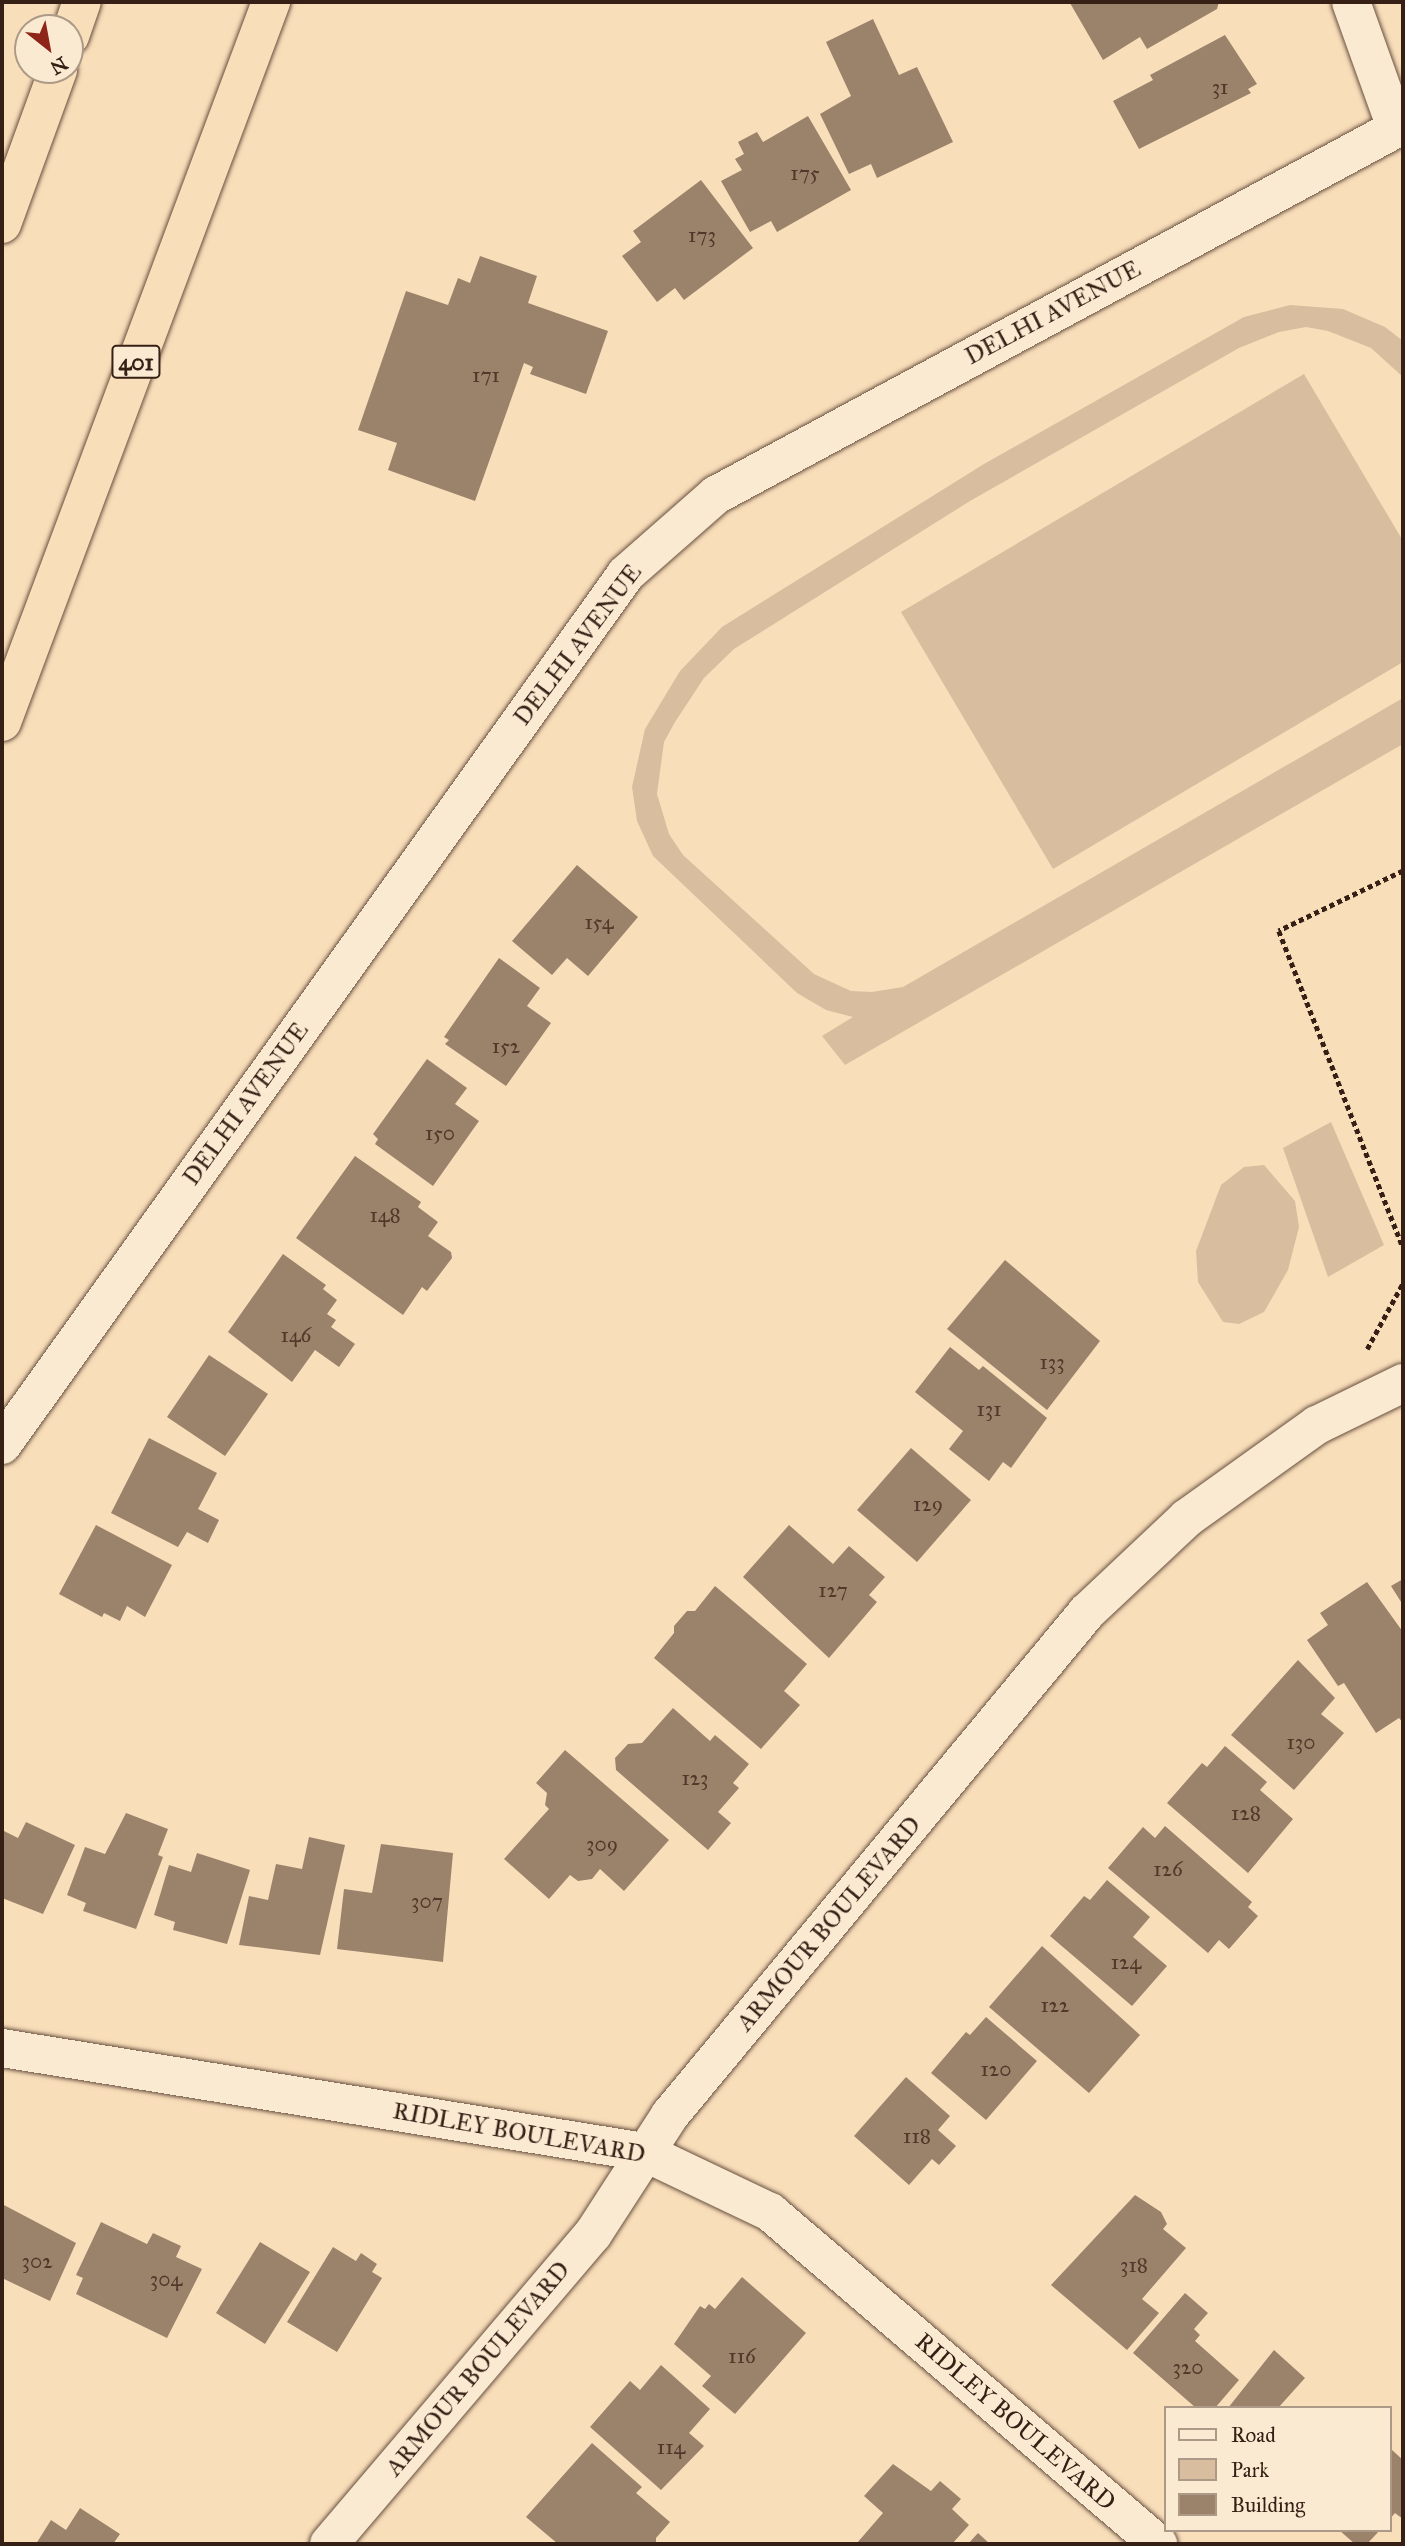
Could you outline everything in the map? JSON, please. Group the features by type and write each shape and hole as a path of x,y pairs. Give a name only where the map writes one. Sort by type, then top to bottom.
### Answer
{"highway":[{"name":"401","path":"2,722 271,2"},
{"path":"2,224 53,84"}],"street":[{"path":"1351,2 1400,126"},
{"name":"DELHI AVENUE","path":"2,1445 625,574 716,495 1400,126"},
{"name":"ARMOUR BOULEVARD","path":"329,2544 593,2234 645,2152 1087,1612 1186,1518 1318,1425 1403,1383"},
{"name":"RIDLEY BOULEVARD","path":"2,2048 645,2152 770,2212 1158,2544"}],"path":[{"path":"1403,871 1279,930 1403,1248"},
{"path":"1363,1359 1403,1283"}],"green space":[{"path":"1290,305 1343,309 1385,327 1403,341 1403,377 1371,348 1328,331 1306,327 1279,332 1239,348 970,501 734,649 704,678 675,722 664,742 657,794 669,834 683,855 814,974 851,991 872,992 903,987 1403,698 1403,744 845,1065 822,1036 853,1017 826,1010 797,993 653,856 637,821 632,787 645,729 680,671 722,627 984,464 1244,317"},
{"path":"1304,374 1403,541 1403,662 1053,869 901,612"},
{"path":"1331,1122 1384,1245 1328,1277 1283,1148"},
{"path":"1264,1165 1295,1201 1299,1227 1288,1270 1264,1312 1239,1324 1223,1322 1198,1282 1196,1251 1221,1185 1244,1167"}],"building":[{"path":"1219,2 1217,9 1147,49 1140,37 1103,60 1070,3"},
{"path":"873,19 899,75 917,67 953,142 877,178 871,164 849,174 820,114 851,96 826,42"},
{"path":"1225,35 1257,84 1248,89 1251,93 1139,149 1113,101 1153,80 1150,75"},
{"path":"808,116 851,190 777,232 771,221 750,232 721,181 742,170 735,159 744,154 738,142 757,132 763,142"},
{"path":"701,180 753,248 684,300 675,288 657,302 622,256 641,242 633,231"},
{"path":"480,256 537,276 528,303 608,331 586,394 530,374 533,367 524,363 475,501 388,470 397,443 358,430 406,291 448,305 458,278 470,283"},
{"path":"577,865 638,917 588,976 567,958 552,975 512,941"},
{"path":"499,958 540,988 527,1006 551,1023 506,1086 445,1044 449,1040 444,1037"},
{"path":"427,1059 467,1088 455,1104 479,1121 433,1186 375,1144 378,1139 373,1134"},
{"path":"355,1156 421,1202 418,1207 438,1222 428,1236 451,1252 452,1258 427,1291 422,1287 403,1315 296,1238"},
{"path":"283,1254 326,1285 323,1289 337,1300 327,1314 336,1320 331,1327 355,1344 339,1367 315,1350 292,1382 228,1332"},
{"path":"1005,1260 1100,1341 1047,1410 947,1329"},
{"path":"950,1347 979,1370 983,1366 1047,1418 1011,1468 1003,1462 989,1481 949,1449 963,1431 915,1392"},
{"path":"209,1355 268,1394 225,1456 167,1417"},
{"path":"149,1438 217,1473 198,1509 219,1520 208,1543 187,1532 178,1547 111,1513"},
{"path":"911,1448 971,1500 917,1562 857,1510"},
{"path":"96,1525 172,1565 145,1617 127,1606 120,1621 104,1613 102,1617 59,1594"},
{"path":"789,1525 833,1564 849,1546 885,1577 869,1595 877,1602 829,1658 743,1577"},
{"path":"1403,1579 1403,1605 1391,1586"},
{"path":"1367,1582 1403,1632 1403,1723 1399,1718 1376,1733 1344,1683 1338,1686 1307,1640 1328,1625 1320,1613"},
{"path":"715,1586 807,1664 784,1691 800,1705 761,1749 654,1658 674,1633 674,1626 687,1611 695,1611"},
{"path":"1298,1660 1335,1698 1321,1714 1344,1733 1294,1790 1231,1735"},
{"path":"673,1708 710,1741 715,1735 749,1764 733,1783 739,1788 718,1812 731,1823 708,1850 616,1770 615,1758 628,1744 642,1743"},
{"path":"1225,1746 1267,1782 1260,1790 1293,1819 1248,1873 1167,1803 1202,1763 1207,1767"},
{"path":"565,1750 669,1840 624,1891 600,1869 592,1879 578,1881 570,1875 549,1899 504,1859 549,1809 545,1805 547,1793 536,1783"},
{"path":"126,1813 168,1829 158,1855 163,1857 136,1929 83,1911 86,1903 67,1895 85,1847 105,1854"},
{"path":"26,1822 75,1845 43,1914 2,1898 2,1830 18,1838"},
{"path":"1165,1826 1252,1902 1248,1907 1258,1916 1229,1949 1219,1940 1208,1953 1108,1868 1143,1827 1155,1838"},
{"path":"309,1837 345,1845 320,1955 239,1945 249,1896 268,1900 276,1864 302,1869"},
{"path":"381,1844 453,1853 443,1962 337,1949 344,1889 372,1893"},
{"path":"197,1853 250,1870 227,1944 173,1930 175,1922 154,1915 169,1865 191,1872"},
{"path":"1107,1880 1150,1917 1133,1937 1167,1966 1132,2006 1050,1936 1084,1896 1090,1900"},
{"path":"1042,1946 1140,2035 1089,2093 989,2007"},
{"path":"986,2017 1037,2061 986,2120 931,2073 966,2032 970,2035"},
{"path":"906,2077 950,2116 938,2130 956,2146 939,2165 932,2159 909,2185 854,2136"},
{"path":"1135,2195 1161,2212 1167,2224 1163,2229 1186,2248 1142,2299 1159,2313 1127,2350 1051,2285"},
{"path":"2,2204 76,2243 50,2301 2,2278"},
{"path":"101,2222 147,2244 153,2233 181,2246 176,2257 202,2269 167,2338 76,2294 83,2278 76,2275"},
{"path":"260,2242 310,2272 265,2344 216,2313"},
{"path":"333,2247 356,2261 361,2253 377,2264 372,2272 382,2278 337,2352 287,2322"},
{"path":"742,2277 806,2333 735,2414 702,2386 711,2376 674,2344 700,2306 705,2309 709,2304 715,2309"},
{"path":"1185,2293 1208,2313 1194,2329 1200,2335 1195,2341 1239,2380 1217,2406 1194,2406 1133,2353"},
{"path":"1274,2350 1305,2378 1280,2406 1230,2406"},
{"path":"661,2365 710,2409 689,2433 704,2446 661,2490 590,2427 630,2381 640,2390"},
{"path":"592,2443 642,2487 636,2493 670,2522 656,2538 656,2544 558,2544 526,2517"},
{"path":"1392,2450 1403,2460 1403,2519 1395,2513 1391,2518"},
{"path":"893,2464 931,2491 940,2481 961,2499 952,2509 969,2525 952,2544 857,2543 883,2513 864,2496"},
{"path":"80,2508 120,2534 113,2544 36,2544 51,2520 66,2530"},
{"path":"1341,2532 1378,2532 1367,2544 1355,2544"},
{"path":"978,2533 990,2544 968,2544"}]}
